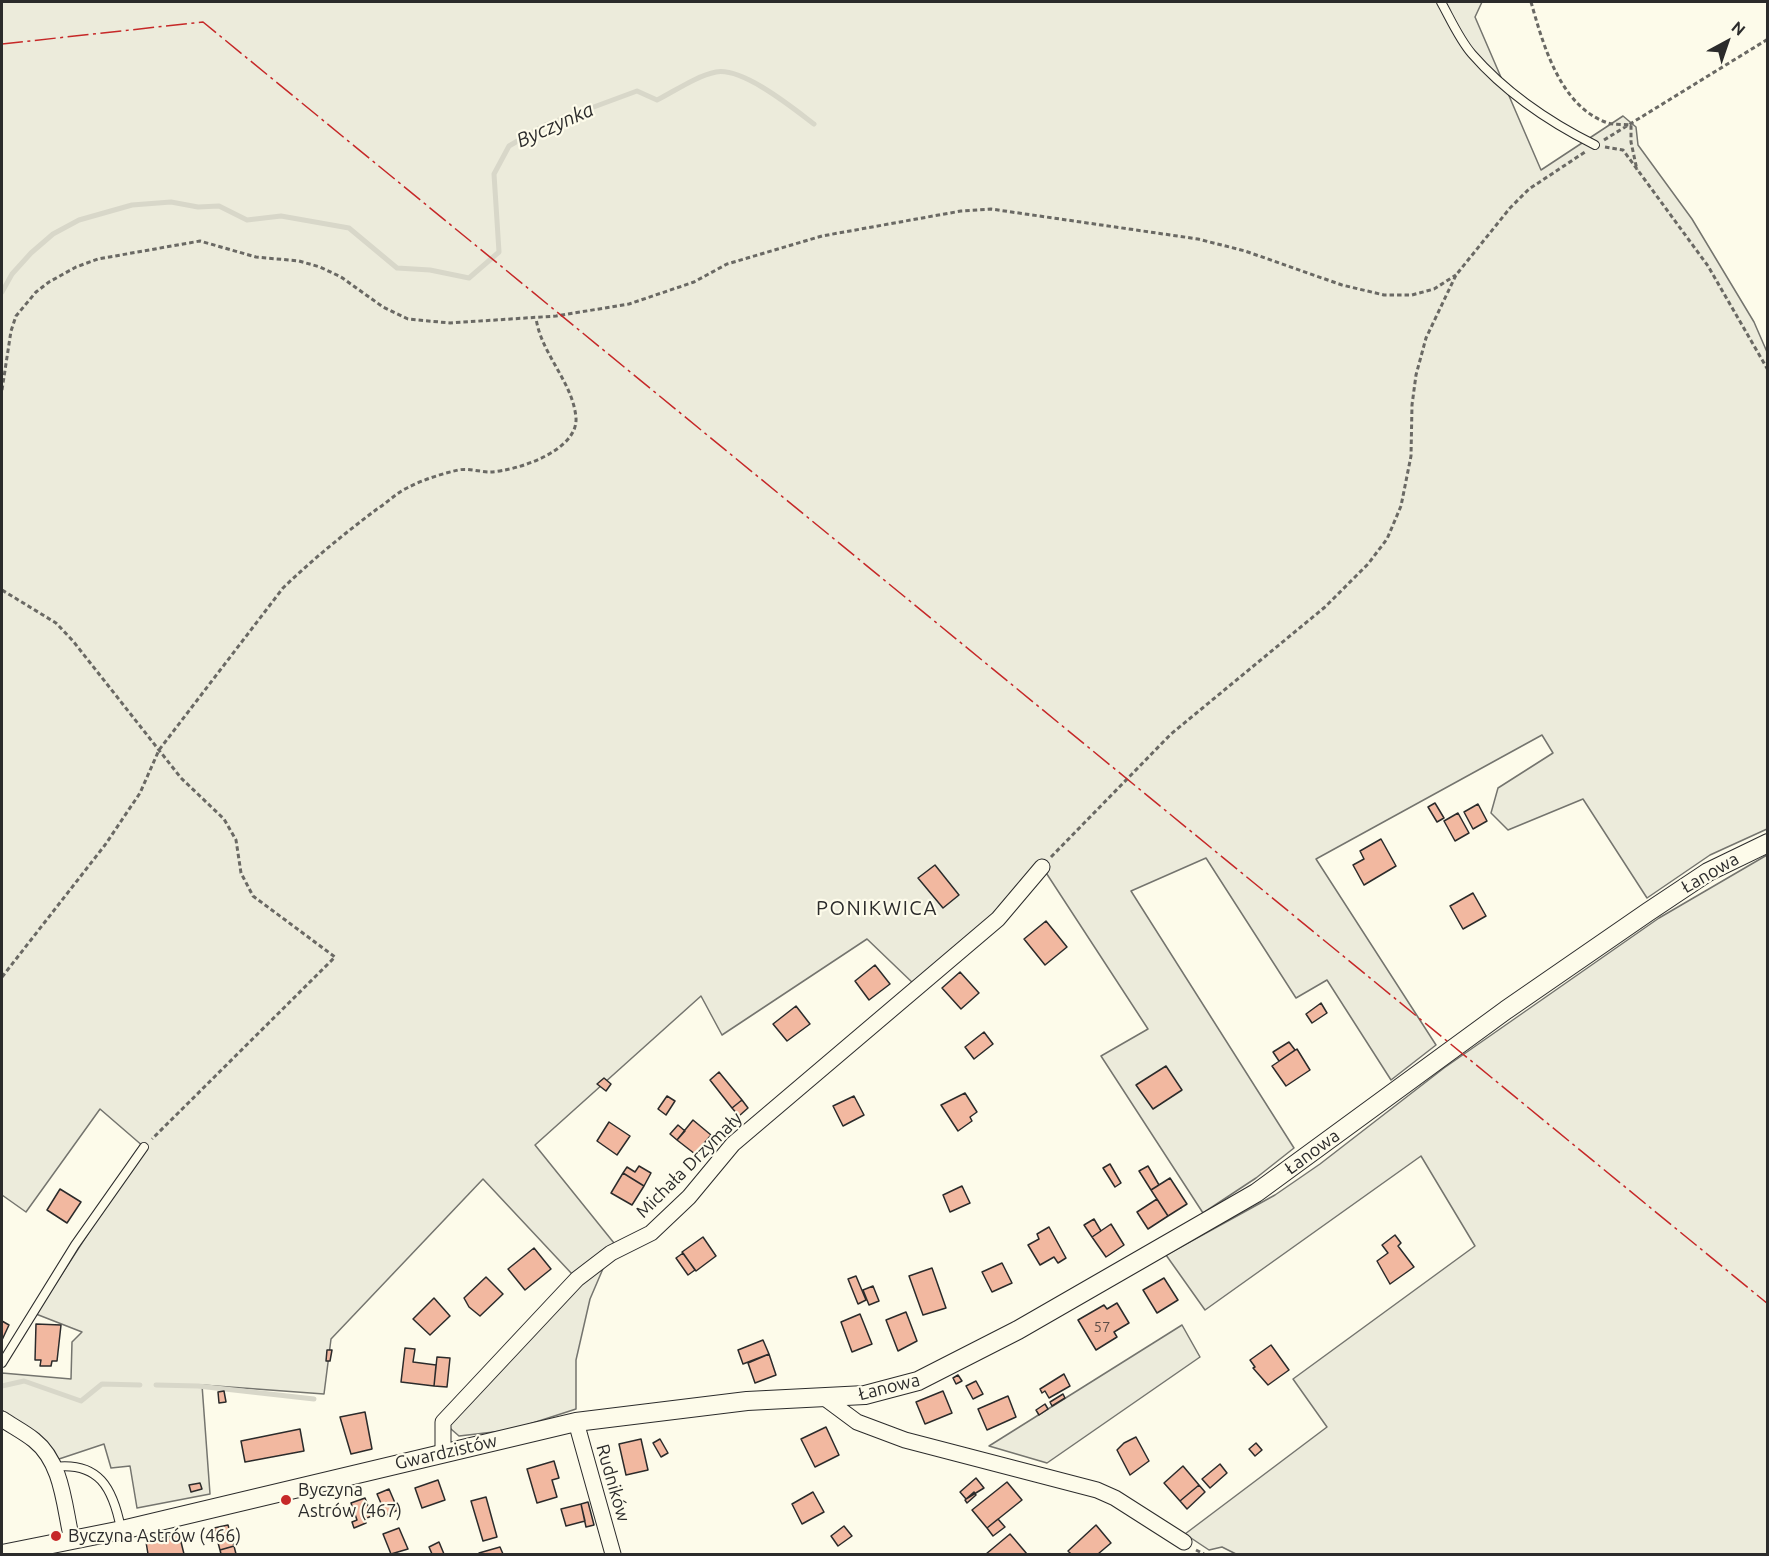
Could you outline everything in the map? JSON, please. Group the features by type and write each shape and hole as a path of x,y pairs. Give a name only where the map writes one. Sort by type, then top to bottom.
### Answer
{"street":[{"name":"Łanowa","path":"826,1399 865,1395 899,1388 928,1377 1029,1324 1209,1222 1302,1160 1506,1010 1658,905 1708,872 1767,843"},
{"name":"Michała Drzymały","path":"443,1453 443,1422 576,1279 611,1252 651,1233 689,1197 734,1144 998,920 1042,867"},
{"name":"Gwardzistów","path":"2,1554 122,1530 576,1422 747,1401 826,1399"},
{"path":"826,1399 857,1422 905,1440 1097,1490 1114,1497 1184,1542"},
{"path":"2,1419 34,1440 44,1450 58,1478 72,1540"},
{"name":"Rudników","path":"576,1422 613,1554"}],"lane":[{"path":"1441,2 1470,52 1507,90 1560,128 1595,145"},
{"path":"2,1363 75,1245 144,1147"},
{"path":"53,1467 69,1465 87,1469 96,1475 114,1498 122,1530"}],"path":[{"path":"1531,2 1538,26 1563,86 1581,106 1608,123 1631,125"},
{"path":"1042,867 1171,734 1324,607 1368,564 1387,539 1401,506 1411,456 1413,395 1426,338 1456,276 1510,208 1529,189 1595,145 1631,125 1767,39"},
{"path":"1631,125 1631,142 1638,172"},
{"path":"1595,145 1623,150 1708,266 1767,370"},
{"path":"2,390 11,331 16,316 36,292 62,274 98,259 200,241 256,257 299,261 320,267 341,277 383,307 408,319 450,323 536,317 629,304 662,295 694,282 727,264 822,236 961,211 991,209 1198,239 1245,250 1342,285 1384,295 1412,295 1434,289 1456,276"},
{"path":"2,977 105,845 140,794 159,750 284,588 341,535 405,488 461,470 491,472 522,464 548,455 569,440 576,420 567,387 539,337 536,317"},
{"path":"2,590 56,623 98,670 181,778 224,819 236,840 241,873 254,896 335,957 144,1147"}],"shaded area":[{"path":"2,2 1482,2 1475,17 1541,170 1623,116 1636,127 1638,145 1692,219 1754,322 1767,352 1767,829 1710,855 1647,898 1583,799 1508,830 1491,813 1498,788 1553,753 1542,735 1316,859 1436,1045 1391,1080 1327,980 1296,998 1206,858 1131,891 1294,1148 1256,1178 1203,1213 1101,1056 1148,1029 1041,865 993,915 916,986 867,939 722,1035 701,996 535,1145 614,1243 572,1274 483,1179 331,1339 324,1394 202,1385 210,1494 137,1508 130,1466 111,1468 104,1444 56,1460 43,1439 2,1410 2,1373 71,1379 72,1342 82,1332 36,1314 144,1147 100,1109 26,1212 2,1195"},
{"path":"1767,855 1767,1554 1236,1554 1222,1547 1209,1550 1185,1534 1327,1427 1293,1379 1475,1246 1421,1156 1205,1310 1166,1255 1275,1195 1320,1164 1444,1068 1659,918"},
{"path":"608,1257 590,1299 576,1360 576,1409 511,1430 459,1436 443,1422 543,1319"},
{"path":"1182,1325 1200,1357 1047,1463 989,1446"}],"building":[{"path":"1435,803 1444,818 1437,822 1428,807"},
{"path":"1478,804 1487,821 1473,829 1464,812"},
{"path":"1458,813 1469,833 1455,841 1444,821"},
{"path":"1381,839 1396,866 1364,885 1353,865 1364,859 1360,851"},
{"path":"935,865 959,895 943,908 918,878"},
{"path":"1473,893 1486,916 1463,929 1450,906"},
{"path":"1046,921 1067,947 1045,965 1024,939"},
{"path":"875,965 890,984 869,1000 855,981"},
{"path":"960,972 979,993 961,1009 942,988"},
{"path":"1321,1003 1327,1013 1312,1023 1306,1014"},
{"path":"796,1006 810,1024 787,1041 773,1024"},
{"path":"984,1032 993,1044 974,1059 965,1047"},
{"path":"1289,1042 1295,1050 1279,1061 1273,1052"},
{"path":"1297,1049 1310,1070 1286,1086 1272,1066"},
{"path":"1166,1066 1182,1090 1153,1109 1136,1085"},
{"path":"719,1072 742,1100 732,1108 710,1080"},
{"path":"604,1078 611,1084 606,1091 597,1084"},
{"path":"965,1093 977,1112 970,1117 972,1121 958,1131 941,1105"},
{"path":"667,1096 675,1101 666,1115 658,1109"},
{"path":"854,1096 864,1115 843,1126 833,1106"},
{"path":"742,1100 748,1108 739,1116 732,1108"},
{"path":"693,1120 711,1135 695,1154 677,1140"},
{"path":"609,1122 630,1136 617,1155 597,1141"},
{"path":"678,1125 685,1131 677,1140 670,1134"},
{"path":"1110,1164 1121,1183 1115,1187 1103,1168"},
{"path":"639,1166 651,1173 644,1186 623,1173 627,1167 635,1172"},
{"path":"1148,1166 1159,1185 1151,1190 1139,1171"},
{"path":"623,1173 644,1186 632,1205 611,1193"},
{"path":"1170,1178 1187,1204 1168,1216 1151,1190"},
{"path":"962,1186 970,1203 950,1212 943,1195"},
{"path":"60,1189 81,1202 67,1223 47,1210"},
{"path":"1157,1199 1168,1216 1148,1229 1137,1212"},
{"path":"1094,1219 1101,1231 1092,1237 1084,1225"},
{"path":"1111,1224 1124,1245 1106,1257 1092,1237"},
{"path":"1049,1227 1066,1258 1058,1263 1054,1257 1040,1265 1028,1245 1039,1239 1037,1234"},
{"path":"1395,1235 1401,1243 1398,1246 1414,1267 1390,1284 1377,1261 1388,1253 1382,1245"},
{"path":"703,1237 716,1256 696,1271 682,1252"},
{"path":"534,1248 551,1269 525,1290 508,1269"},
{"path":"683,1253 695,1270 688,1275 676,1258"},
{"path":"1002,1263 1012,1283 992,1292 982,1272"},
{"path":"932,1268 946,1308 923,1315 909,1276"},
{"path":"856,1276 866,1300 858,1304 848,1279"},
{"path":"486,1277 503,1294 480,1316 469,1307 464,1298"},
{"path":"1164,1278 1178,1300 1157,1313 1143,1290"},
{"path":"873,1286 879,1301 869,1305 863,1290"},
{"path":"434,1298 450,1316 430,1335 413,1319"},
{"path":"1117,1303 1129,1323 1114,1332 1117,1337 1096,1350 1078,1320 1104,1305 1107,1309"},
{"path":"906,1312 917,1341 898,1351 886,1320"},
{"path":"860,1314 872,1344 852,1352 841,1322"},
{"path":"2,1321 9,1325 2,1340"},
{"path":"36,1324 61,1325 57,1361 52,1361 51,1366 40,1366 41,1360 35,1360"},
{"path":"763,1340 769,1354 743,1364 738,1350"},
{"path":"1271,1345 1289,1370 1268,1385 1253,1368 1255,1367 1250,1360"},
{"path":"405,1348 415,1349 413,1362 436,1365 434,1386 401,1382"},
{"path":"327,1350 332,1350 330,1361 326,1361"},
{"path":"769,1354 776,1375 755,1383 748,1363"},
{"path":"437,1357 450,1358 447,1387 434,1386"},
{"path":"1064,1374 1070,1386 1049,1398 1045,1391 1042,1393 1040,1389"},
{"path":"958,1375 962,1381 956,1384 953,1378"},
{"path":"976,1381 983,1394 973,1399 966,1386"},
{"path":"224,1391 226,1402 219,1403 218,1392"},
{"path":"943,1391 952,1413 925,1424 916,1402"},
{"path":"1063,1394 1065,1398 1052,1406 1050,1402"},
{"path":"1008,1396 1016,1417 987,1430 978,1409"},
{"path":"1045,1404 1048,1409 1039,1415 1036,1410"},
{"path":"365,1412 372,1449 351,1454 340,1417"},
{"path":"826,1427 839,1455 815,1467 801,1439"},
{"path":"300,1429 304,1451 245,1462 241,1441"},
{"path":"1136,1437 1149,1461 1130,1475 1117,1450 1124,1443"},
{"path":"641,1439 648,1470 626,1475 619,1444"},
{"path":"660,1439 668,1453 661,1457 653,1443"},
{"path":"1256,1443 1262,1450 1255,1456 1249,1449"},
{"path":"554,1461 559,1478 552,1480 557,1497 537,1503 527,1469"},
{"path":"1220,1464 1227,1473 1210,1488 1202,1479"},
{"path":"1183,1466 1199,1485 1180,1501 1164,1483"},
{"path":"976,1478 984,1488 966,1499 960,1492"},
{"path":"438,1480 445,1500 422,1508 415,1488"},
{"path":"1007,1482 1022,1500 987,1528 972,1510"},
{"path":"200,1483 202,1489 191,1492 189,1485"},
{"path":"1199,1485 1205,1492 1187,1509 1180,1501"},
{"path":"389,1489 398,1510 386,1515 377,1494"},
{"path":"813,1492 824,1512 802,1524 792,1504"},
{"path":"974,1492 976,1495 967,1503 965,1500"},
{"path":"486,1497 497,1537 483,1541 471,1501"},
{"path":"365,1498 372,1516 364,1519 366,1523 354,1528 352,1522 357,1520 351,1503"},
{"path":"588,1502 594,1525 586,1527 581,1504"},
{"path":"581,1504 585,1521 566,1526 561,1509"},
{"path":"998,1519 1005,1527 993,1536 987,1528"},
{"path":"228,1525 234,1546 220,1550 214,1528"},
{"path":"1096,1525 1111,1543 1098,1554 1071,1554 1068,1551"},
{"path":"844,1526 852,1536 838,1546 831,1536"},
{"path":"399,1528 408,1549 391,1554 383,1534"},
{"path":"179,1534 184,1554 148,1554 146,1542"},
{"path":"1010,1534 1027,1554 986,1554"},
{"path":"439,1542 444,1554 432,1554 429,1547"},
{"path":"234,1546 236,1554 221,1554 220,1550"},
{"path":"500,1547 503,1554 479,1553"}],"waterway":[{"name":"Byczynka","path":"2,292 12,274 31,253 53,234 79,220 132,205 171,202 198,207 219,206 247,220 281,216 349,228 397,268 430,270 469,278 499,252 494,174 509,146 545,125 637,91 657,100 693,80 716,72 727,72 754,82 814,124"},
{"path":"2,1386 24,1381 81,1401 102,1384 140,1385"},
{"path":"156,1385 198,1386 314,1399"}],"power":[{"path":"2,44 203,22 1768,1304"}],"place":[{"name":"Byczyna Astrów (467)","path":"286,1500"},
{"name":"Byczyna Astrów (466)","path":"56,1536"}],"district":[{"name":"PONIKWICA","path":"877,908"}]}
